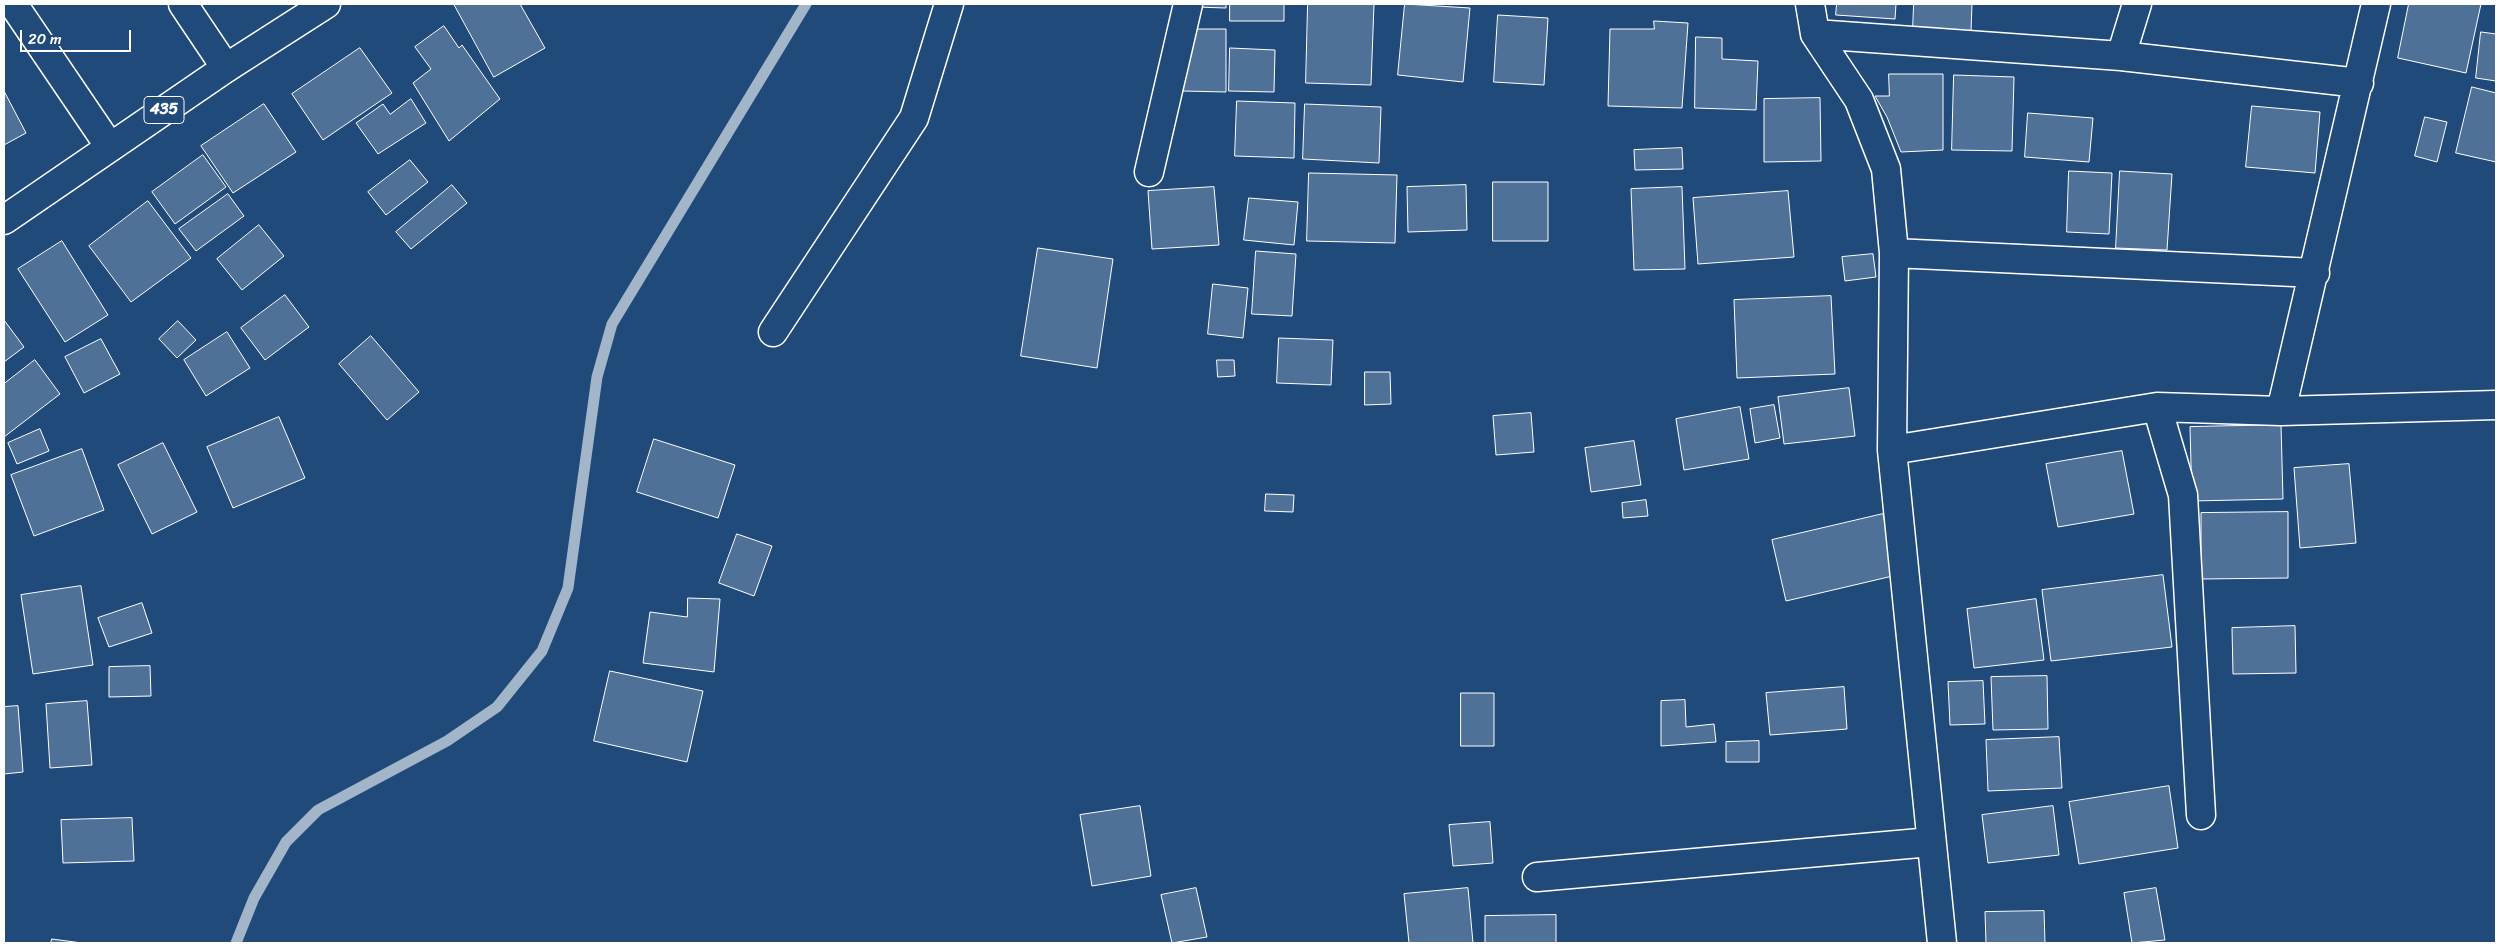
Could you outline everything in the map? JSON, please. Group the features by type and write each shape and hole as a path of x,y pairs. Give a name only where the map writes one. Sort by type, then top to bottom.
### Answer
{"street":[{"path":"13,4 110,147"},
{"path":"183,4 226,68"},
{"name":"435","path":"4,220 226,68 326,4"},
{"path":"773,332 914,118 949,4"},
{"path":"1149,172 1188,4"},
{"path":"1810,4 1815,34 1859,100 1886,170 1894,252 1892,450 1942,943"},
{"path":"2121,56 2137,4"},
{"path":"2281,411 2315,273 2376,4"},
{"path":"1815,34 2121,56 2359,83"},
{"path":"1894,252 2315,273"},
{"path":"1892,450 2157,408 2281,411 2496,405"},
{"path":"2157,408 2183,495 2200,815"},
{"path":"1537,877 1931,842"}],"building":[{"path":"454,4 520,4 545,48 494,77"},
{"path":"1195,4 1226,4 1226,8 1195,7"},
{"path":"1230,4 1284,4 1284,21 1230,21"},
{"path":"1308,4 1374,4 1371,85 1306,83"},
{"path":"1405,4 1470,8 1463,82 1398,75"},
{"path":"1837,4 1896,4 1895,19 1836,15"},
{"path":"1914,4 1972,4 1971,31 1913,29"},
{"path":"2409,4 2481,4 2466,73 2398,58"},
{"path":"1498,15 1548,18 1544,85 1494,82"},
{"path":"1654,21 1688,23 1682,108 1608,106 1610,29 1654,29"},
{"path":"444,26 459,48 462,45 500,99 449,141 413,83 431,69 415,47"},
{"path":"1184,29 1226,29 1226,92 1183,91"},
{"path":"2481,32 2496,34 2496,81 2476,78"},
{"path":"1696,37 1722,38 1722,59 1758,61 1756,110 1695,108"},
{"path":"360,48 392,93 323,140 292,94"},
{"path":"1230,48 1275,50 1274,92 1229,91"},
{"path":"1889,74 1943,74 1943,150 1901,152 1887,117 1875,96 1889,96"},
{"path":"1954,75 2014,77 2012,151 1952,150"},
{"path":"2472,87 2496,93 2496,162 2456,153"},
{"path":"4,91 26,133 4,145"},
{"path":"1820,98 1821,161 1764,162 1764,99"},
{"path":"411,99 426,123 378,154 356,123 383,104 390,114"},
{"path":"1237,101 1295,103 1294,158 1235,156"},
{"path":"264,104 296,152 233,193 201,146"},
{"path":"1305,104 1381,107 1379,163 1303,159"},
{"path":"2252,106 2320,112 2315,173 2246,167"},
{"path":"2028,113 2093,118 2089,162 2025,157"},
{"path":"2425,117 2447,122 2437,162 2415,156"},
{"path":"1682,148 1683,169 1635,170 1634,150"},
{"path":"203,155 226,187 175,224 152,192"},
{"path":"410,160 428,182 386,215 368,192"},
{"path":"2069,171 2112,173 2109,234 2067,232"},
{"path":"2120,171 2172,174 2167,250 2116,248"},
{"path":"1309,173 1397,175 1395,243 1307,241"},
{"path":"1493,182 1548,182 1548,241 1493,241"},
{"path":"452,185 467,203 411,249 396,232"},
{"path":"1466,185 1467,230 1408,232 1407,187"},
{"path":"1214,187 1219,245 1152,249 1148,191"},
{"path":"1682,187 1685,269 1634,270 1631,189"},
{"path":"1788,191 1794,257 1698,264 1693,198"},
{"path":"228,194 244,216 196,251 179,229"},
{"path":"1249,198 1298,202 1294,245 1244,240"},
{"path":"148,201 191,258 131,302 89,246"},
{"path":"259,225 284,256 242,290 217,259"},
{"path":"62,241 108,315 65,342 18,269"},
{"path":"1038,248 1113,259 1097,368 1021,356"},
{"path":"1256,251 1296,254 1292,316 1252,314"},
{"path":"1873,254 1876,277 1845,281 1842,257"},
{"path":"1213,284 1248,288 1243,338 1208,334"},
{"path":"285,295 309,327 265,360 241,328"},
{"path":"1831,296 1835,374 1737,378 1734,300"},
{"path":"4,320 24,347 4,362"},
{"path":"178,321 196,340 177,358 159,339"},
{"path":"227,332 250,368 206,396 184,360"},
{"path":"371,336 419,392 387,420 339,364"},
{"path":"1279,338 1333,340 1331,385 1277,383"},
{"path":"101,339 120,374 84,393 65,357"},
{"path":"35,360 60,394 4,437 4,384"},
{"path":"1217,360 1234,360 1235,376 1218,377"},
{"path":"1365,372 1390,372 1391,404 1365,405"},
{"path":"1849,388 1855,436 1784,444 1778,397"},
{"path":"1774,405 1780,438 1755,443 1750,409"},
{"path":"1740,407 1749,459 1684,470 1676,419"},
{"path":"1531,413 1534,452 1496,455 1493,416"},
{"path":"279,417 305,478 233,508 207,447"},
{"path":"2281,425 2283,499 2192,501 2190,427"},
{"path":"40,429 49,451 17,464 8,443"},
{"path":"654,439 735,465 718,518 637,492"},
{"path":"1634,441 1641,485 1591,492 1585,448"},
{"path":"163,443 197,512 152,534 118,465"},
{"path":"82,449 104,510 34,536 11,475"},
{"path":"2122,451 2134,514 2058,527 2046,464"},
{"path":"2349,464 2356,543 2300,548 2294,468"},
{"path":"1266,494 1294,495 1293,512 1265,511"},
{"path":"1646,500 1648,516 1623,518 1622,503"},
{"path":"2288,512 2288,578 2201,579 2201,513"},
{"path":"1883,514 1897,575 1786,601 1772,540"},
{"path":"737,534 772,546 754,596 719,583"},
{"path":"2163,575 2172,647 2051,661 2042,590"},
{"path":"81,586 93,665 33,674 21,595"},
{"path":"688,598 720,599 714,672 643,663 650,612 687,617"},
{"path":"2036,599 2044,660 1974,668 1967,609"},
{"path":"142,603 152,633 109,647 98,618"},
{"path":"2295,626 2296,673 2233,674 2232,628"},
{"path":"150,666 151,696 109,697 109,667"},
{"path":"610,671 703,691 687,762 594,741"},
{"path":"2047,676 2048,729 1993,730 1991,677"},
{"path":"1983,681 1985,724 1950,725 1948,682"},
{"path":"1844,687 1847,729 1770,735 1766,693"},
{"path":"1461,693 1494,693 1494,746 1461,746"},
{"path":"1685,700 1686,727 1714,724 1716,742 1661,746 1661,701"},
{"path":"87,701 92,765 50,768 46,704"},
{"path":"18,706 23,772 4,774 4,707"},
{"path":"2059,737 2062,788 1988,791 1986,740"},
{"path":"1759,741 1759,762 1726,762 1726,742"},
{"path":"2169,786 2178,848 2079,864 2069,802"},
{"path":"1140,806 1151,876 1092,886 1080,815"},
{"path":"2053,806 2059,855 1988,863 1982,815"},
{"path":"132,818 134,861 63,863 61,820"},
{"path":"1490,822 1493,863 1453,866 1449,825"},
{"path":"1196,888 1207,937 1172,943 1161,895"},
{"path":"1468,888 1473,943 1409,943 1404,894"},
{"path":"2156,888 2165,940 2132,943 2124,893"},
{"path":"2044,911 2045,943 1986,943 1985,912"},
{"path":"1556,915 1556,943 1485,943 1485,916"},
{"path":"52,939 82,943 51,943"}],"waterway":[{"path":"236,943 254,898 286,842 318,810 447,741 497,707 542,651 568,588 597,377 612,324 806,4"}]}
